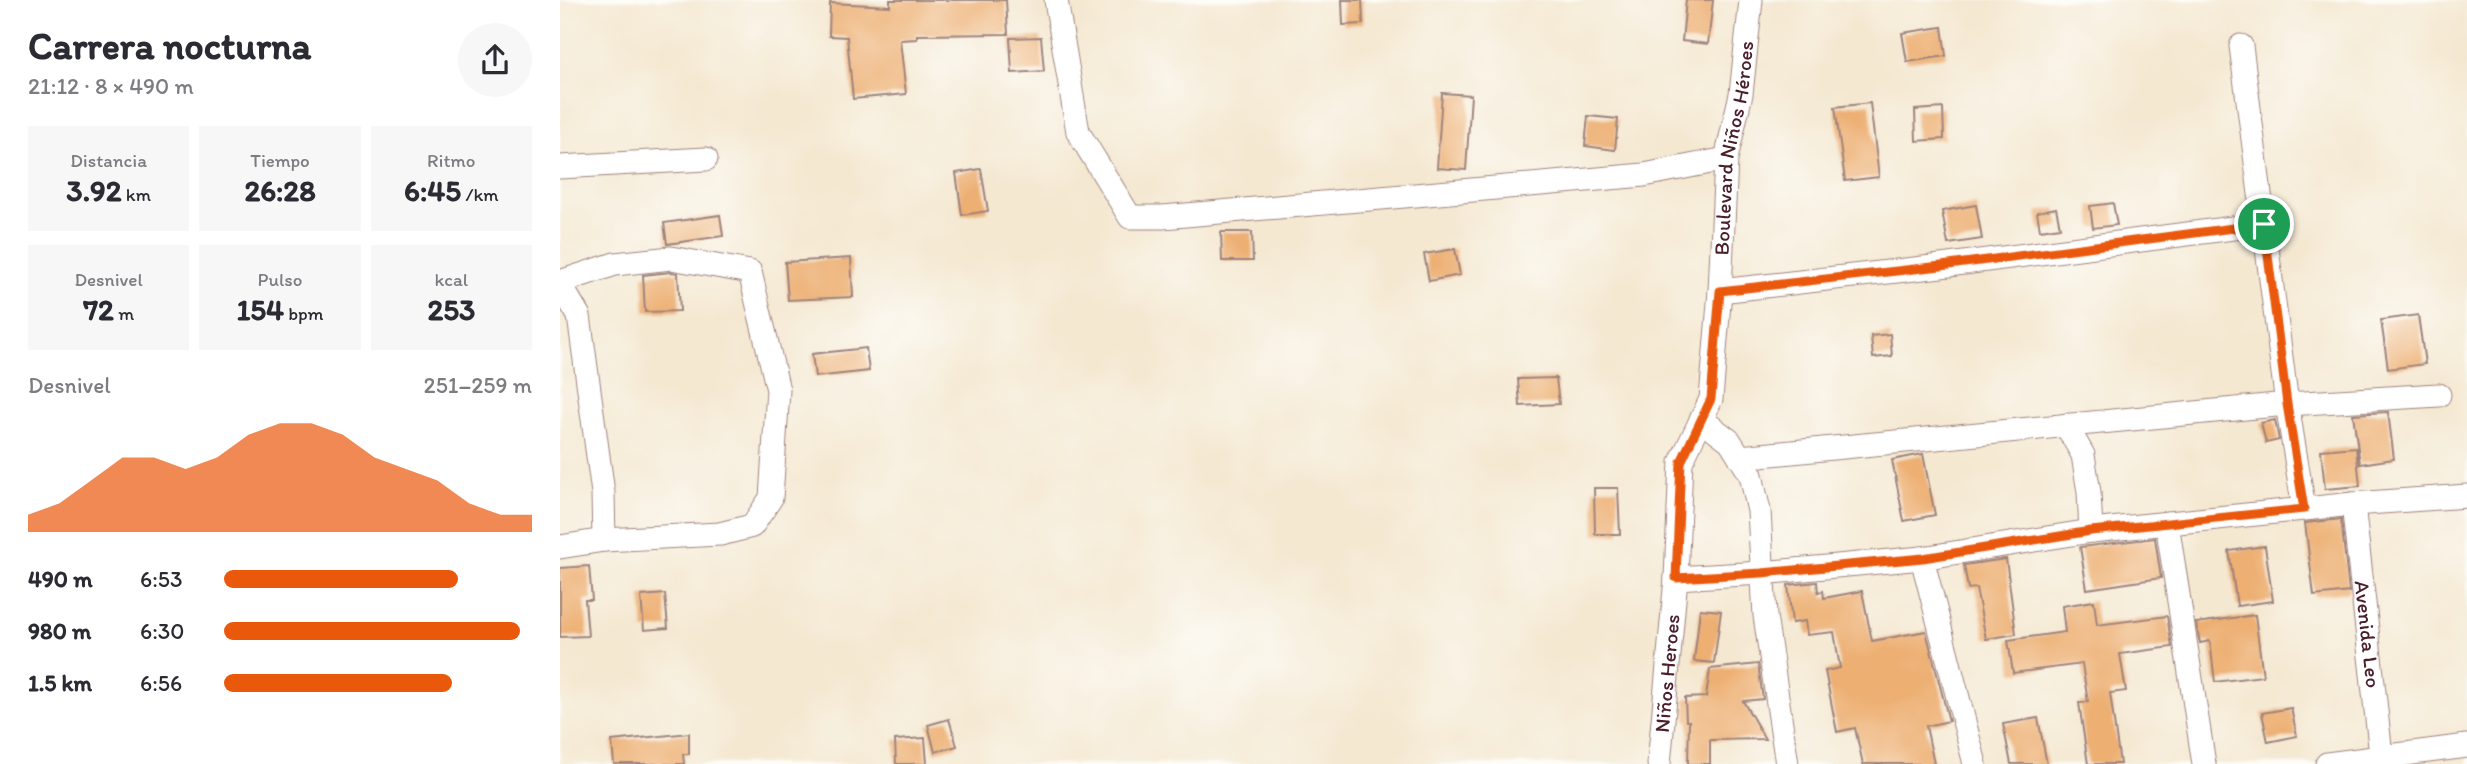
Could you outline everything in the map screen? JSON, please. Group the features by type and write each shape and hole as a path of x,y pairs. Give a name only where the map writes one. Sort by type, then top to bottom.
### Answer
{"street":[{"path":"1056,0 1078,132 1130,217 1163,218 1644,175 1726,159"},
{"name":"Boulevard Niños Héroes","path":"1702,419 1711,399 1720,291 1726,159 1741,94 1751,0"},
{"path":"2241,46 2287,404 2304,509"},
{"path":"560,167 706,159"},
{"path":"1720,291 1941,266 2264,224"},
{"path":"560,547 604,540 720,534 752,526 771,498 778,390 750,272 671,258 615,264 560,283 579,316 603,494 604,540"},
{"path":"1740,457 2287,404 2439,395"},
{"path":"1702,419 1730,441 1751,475 1759,511 1765,617 1787,764"},
{"name":"Niños Heroes","path":"1659,764 1676,578 1681,462 1702,419"},
{"path":"2066,425 2083,455 2091,531"},
{"path":"1676,578 1923,558 2091,531 2353,504 2467,496"},
{"name":"Avenida Leo","path":"2353,504 2382,761"},
{"path":"2167,523 2204,764"},
{"path":"1923,558 1975,764"},
{"path":"2327,764 2382,761 2467,746"}],"building":[{"path":"890,0 1006,0 1008,34 917,35 917,39 900,40 906,94 853,99 847,37 829,36 830,3 890,6"},
{"path":"1342,0 1362,0 1363,24 1343,25"},
{"path":"1686,0 1713,0 1708,44 1682,41"},
{"path":"1942,27 1946,56 1907,62 1902,33"},
{"path":"1041,37 1044,71 1012,73 1010,38"},
{"path":"1442,93 1471,95 1466,170 1437,168"},
{"path":"1870,103 1879,177 1845,181 1835,107"},
{"path":"1943,108 1944,139 1916,141 1915,110"},
{"path":"1588,116 1618,119 1615,150 1585,146"},
{"path":"981,169 988,211 962,215 956,173"},
{"path":"2113,203 2117,225 2093,228 2090,206"},
{"path":"1976,205 1982,239 1948,244 1942,211"},
{"path":"2056,208 2060,227 2040,230 2037,212"},
{"path":"720,215 723,236 667,244 664,223"},
{"path":"1221,232 1252,232 1253,261 1222,261"},
{"path":"1455,249 1460,275 1429,281 1424,254"},
{"path":"851,258 853,297 788,300 785,262"},
{"path":"678,273 680,311 645,312 643,275"},
{"path":"2418,315 2425,364 2388,369 2381,320"},
{"path":"1890,334 1892,356 1873,358 1871,336"},
{"path":"866,348 869,371 815,377 812,354"},
{"path":"1556,378 1559,404 1520,406 1518,379"},
{"path":"2388,412 2394,459 2360,464 2353,414"},
{"path":"2275,420 2279,440 2266,443 2261,423"},
{"path":"2356,447 2360,486 2325,489 2321,450"},
{"path":"1923,454 1935,515 1904,521 1892,460"},
{"path":"1594,488 1618,488 1620,534 1595,534"},
{"path":"2341,519 2349,592 2314,596 2305,523"},
{"path":"2155,538 2161,578 2087,589 2080,547"},
{"path":"2265,546 2273,601 2237,606 2229,551"},
{"path":"2006,559 2016,634 1986,639 1976,588 1968,589 1964,565"},
{"path":"589,566 592,600 585,600 588,636 560,637 560,568"},
{"path":"1817,582 1818,592 1823,591 1824,598 1862,591 1872,641 1926,631 1949,721 1926,726 1934,764 1863,764 1855,728 1837,732 1825,671 1840,668 1834,632 1807,635 1805,621 1792,623 1788,585"},
{"path":"665,594 668,628 644,630 641,596"},
{"path":"2094,601 2097,625 2167,616 2172,647 2120,654 2126,691 2110,693 2120,764 2088,764 2079,703 2088,702 2082,664 2013,673 2008,640 2065,632 2062,606"},
{"path":"1700,609 1721,611 1714,663 1694,661"},
{"path":"2255,615 2263,676 2215,682 2210,641 2200,643 2196,623"},
{"path":"1758,664 1763,699 1743,701 1765,739 1710,740 1710,764 1688,764 1689,721 1686,721 1685,698 1706,697 1710,669"},
{"path":"2291,708 2297,736 2268,742 2262,713"},
{"path":"2038,718 2047,764 2011,764 2003,724"},
{"path":"949,719 957,746 935,752 928,725"},
{"path":"689,733 689,754 683,754 684,764 614,764 612,741"},
{"path":"925,738 927,764 896,764 895,740"}],"route":[{"path":"2264,224 2287,404 2304,509 2091,531 1923,558 1676,578 1681,462 1711,399 1720,291 1941,266 2264,224"}]}
